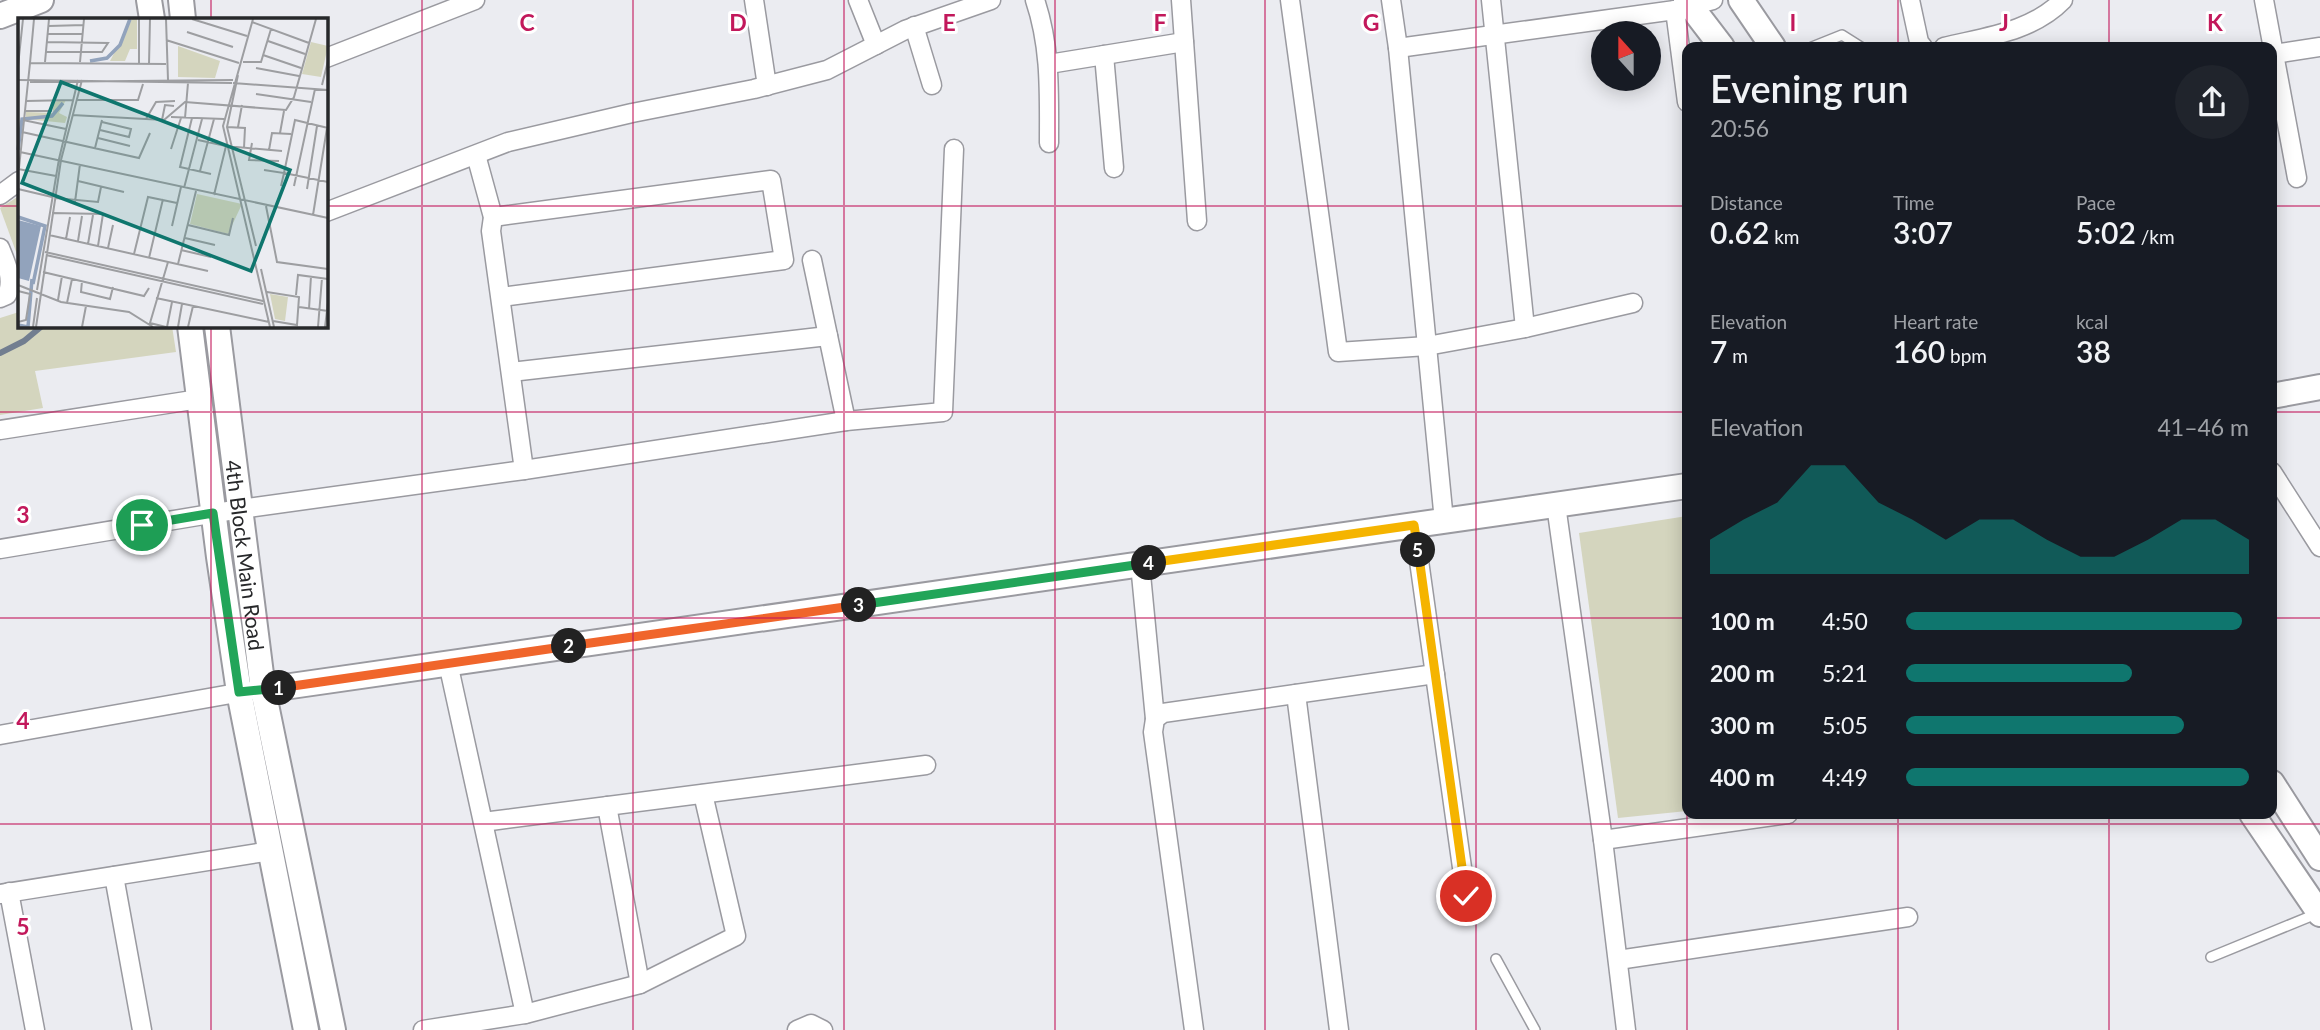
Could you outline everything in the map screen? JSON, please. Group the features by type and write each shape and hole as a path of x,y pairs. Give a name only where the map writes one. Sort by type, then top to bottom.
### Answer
{"street":[{"path":"0,16 41,0"},
{"path":"149,0 152,18"},
{"path":"181,0 183,18"},
{"path":"327,58 475,0"},
{"path":"754,0 767,86"},
{"path":"858,0 876,45"},
{"path":"327,212 508,142 767,86 827,70 914,26 991,0"},
{"path":"1035,0 1042,21 1049,64 1049,143"},
{"path":"1181,0 1197,221"},
{"path":"1290,0 1338,352 1427,346 1525,328 1633,303"},
{"path":"1391,0 1398,48 1444,521"},
{"path":"1491,0 1525,328"},
{"path":"1741,0 1770,42"},
{"path":"1910,0 1919,42"},
{"path":"1965,42 2019,29 2052,12 2063,0"},
{"path":"2264,0 2271,42"},
{"path":"1398,48 1494,36 1691,4"},
{"path":"1691,4 1718,42"},
{"path":"1689,42 1691,4"},
{"path":"914,26 932,85"},
{"path":"1049,64 1184,42"},
{"path":"2277,53 2320,47"},
{"path":"1104,55 1114,168"},
{"path":"2277,75 2297,178"},
{"path":"0,549 240,509 524,470 846,421 943,412 954,149"},
{"path":"476,155 493,217 491,231 524,470"},
{"path":"493,217 771,180 783,260 501,298"},
{"path":"0,195 18,182"},
{"path":"0,247 9,272 10,288 7,295 0,298"},
{"path":"812,260 846,421"},
{"name":"4th Block Main Road","path":"190,327 213,513 251,691 333,1030"},
{"name":"4th Block Main Road","path":"217,327 240,509 251,691 271,851 306,1030"},
{"path":"511,372 828,336"},
{"path":"2277,395 2320,387"},
{"path":"0,430 199,399"},
{"path":"2277,480 2320,547"},
{"path":"0,735 251,691 1682,487"},
{"path":"1556,505 1603,840 1626,1030"},
{"path":"1414,525 1466,896"},
{"path":"1140,564 1155,719 1153,732 1194,1030"},
{"path":"449,663 525,1014"},
{"path":"1155,719 1163,713 1435,674"},
{"path":"1296,694 1339,1030"},
{"path":"483,822 926,765"},
{"path":"2277,791 2320,858"},
{"path":"423,1030 525,1014 640,984 736,936 704,794"},
{"path":"607,806 640,984"},
{"path":"1603,840 1752,819"},
{"path":"2255,819 2319,914"},
{"path":"35,1030 5,893 271,851"},
{"path":"114,876 142,1030"},
{"path":"1618,960 1908,917"},
{"path":"797,1030 811,1024 823,1030"}],"lane":[{"path":"1824,42 1842,35 1853,42"},
{"path":"2211,957 2319,914"},
{"path":"1496,959 1535,1030"}],"green space":[{"path":"18,197 18,257 0,208"},
{"path":"18,312 18,327 172,327 176,352 35,371 43,408 0,415 0,318"},
{"path":"1682,517 1682,812 1618,818 1579,533"}],"waterway":[{"path":"0,353 24,341 41,327"}],"route":[{"path":"142,525 213,513 239,692 1414,525 1466,896"}]}
